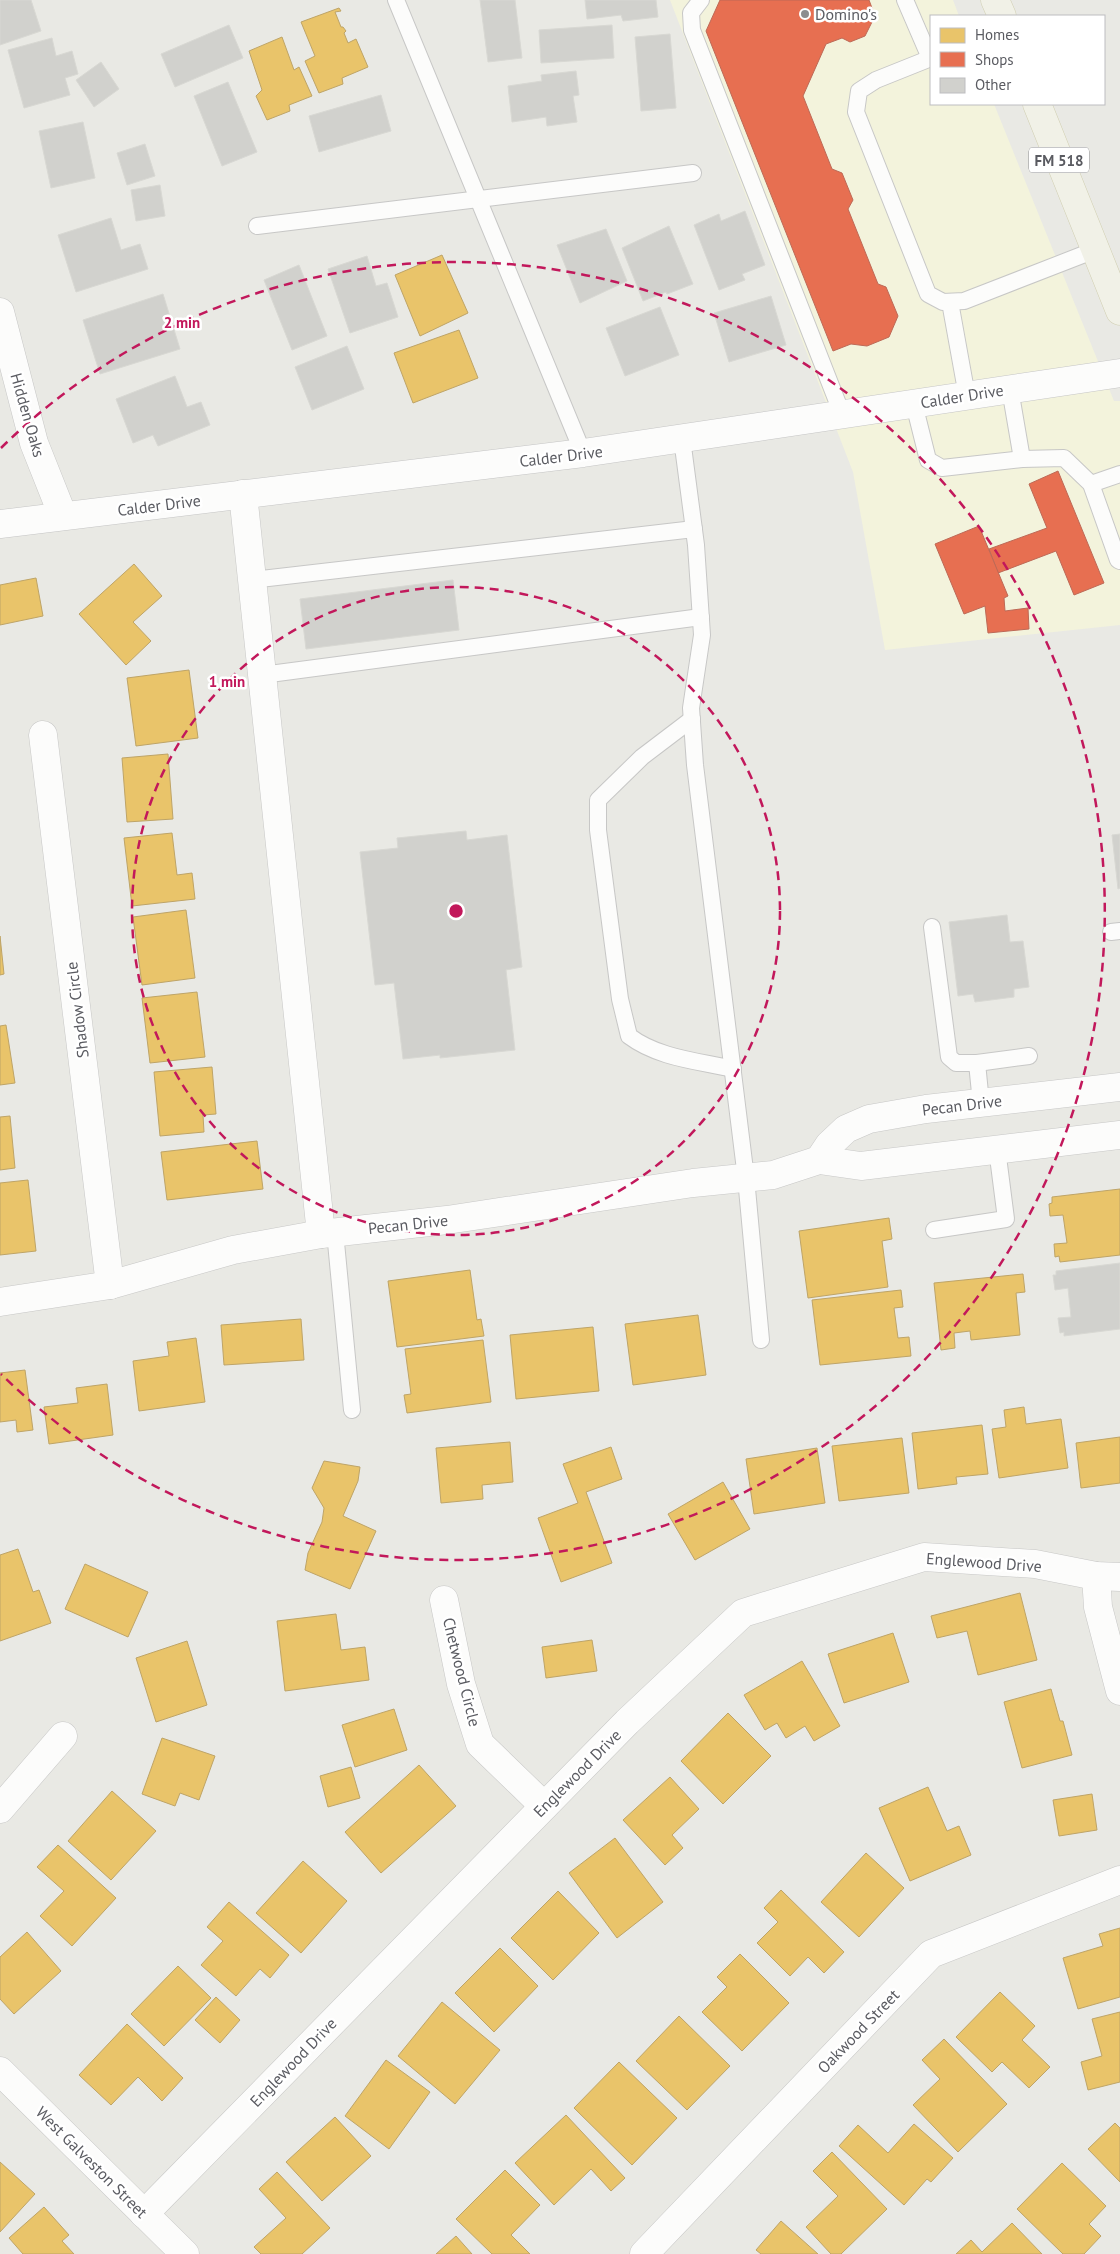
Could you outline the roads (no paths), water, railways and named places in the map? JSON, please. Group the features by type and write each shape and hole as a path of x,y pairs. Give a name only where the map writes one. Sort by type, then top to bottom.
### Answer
{"main road":[{"path":"995,0 1002,15"},
{"name":"FM 518","path":"1037,105 1120,311"}],"street":[{"name":"Hidden Oaks","path":"0,312 34,443 62,516"},
{"name":"Calder Drive","path":"0,524 582,453 1120,373"},
{"path":"243,494 262,675 328,1233"},
{"name":"Shadow Circle","path":"43,736 110,1285"},
{"name":"Pecan Drive","path":"819,1160 829,1145 846,1130 869,1119 926,1109 1120,1087"},
{"name":"Pecan Drive","path":"0,1302 110,1285 233,1250 328,1233 447,1220 693,1184 773,1175 819,1160 861,1166 1120,1135"},
{"name":"Englewood Drive","path":"144,2214 627,1722 743,1613 924,1557 1035,1564 1108,1576"},
{"path":"1108,1576 1098,1607 1120,1691"},
{"name":"Chetwood Circle","path":"444,1600 461,1684 480,1744 544,1806"},
{"path":"0,1809 63,1736"},
{"name":"Oakwood Street","path":"644,2254 931,1954 1120,1880"},
{"name":"West Galveston Street","path":"0,2071 185,2254"}],"lane":[{"path":"396,0 582,453"},
{"path":"701,0 691,13 692,30 842,414"},
{"path":"905,0 930,56"},
{"path":"930,58 876,80 859,91 856,112 928,294 943,302 964,301 1095,250"},
{"path":"257,226 693,173"},
{"path":"950,302 967,396"},
{"path":"1010,389 1022,459"},
{"path":"914,404 928,460 942,468 1022,459 1064,458 1091,484 1118,560 1120,561"},
{"path":"682,438 694,529 702,635 691,708 696,774 746,1178 761,1340"},
{"path":"1091,484 1120,474"},
{"path":"252,580 694,529"},
{"path":"262,675 701,617"},
{"path":"692,719 642,757 598,800 598,830 620,999 629,1036 641,1045 662,1053 733,1069"},
{"path":"932,927 949,1057 956,1063 977,1063 1029,1056"},
{"path":"977,1063 981,1103"},
{"path":"934,1230 1006,1219 997,1149"},
{"path":"328,1233 352,1410"}],"place":[{"name":"Domino's","path":"805,14"}]}
